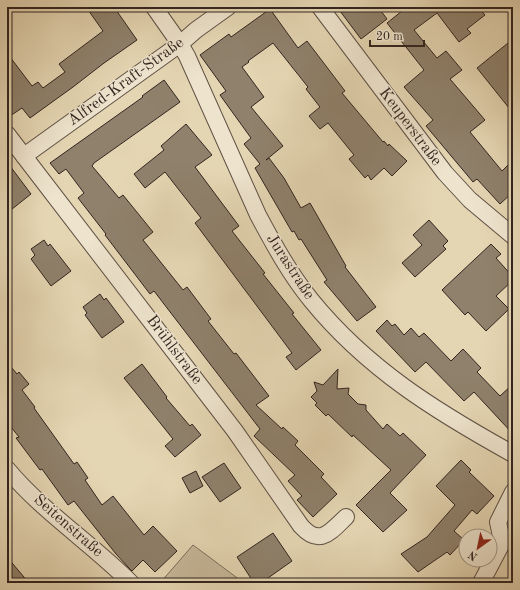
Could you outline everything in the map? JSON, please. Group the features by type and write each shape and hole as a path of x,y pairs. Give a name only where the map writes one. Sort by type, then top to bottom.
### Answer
{"street":[{"name":"Jurastraße","path":"154,7 180,44 264,226 287,266 310,299 333,325 373,364 390,377 456,422 513,454"},
{"name":"Alfred-Kraft-Straße","path":"24,156 180,44 196,30 228,7"},
{"name":"Keuperstraße","path":"320,7 444,174 470,200 513,236"},
{"name":"Brühlstraße","path":"7,134 236,431 301,526 312,536 318,537 329,532 346,517"},
{"name":"Seitenstraße","path":"7,469 56,518 106,559 131,583"},
{"path":"481,583 501,546 502,541 498,522 513,492"}],"shaded area":[{"path":"193,545 244,583 160,583"}],"building":[{"path":"86,7 114,7 137,40 30,118 22,108 7,118 7,53 32,86 38,82 43,88 65,72 59,64 103,31"},
{"path":"337,7 378,7 387,19 361,39"},
{"path":"407,7 478,7 485,15 467,29 471,33 459,42 437,13 414,30 437,58 446,51 462,70 450,79 485,120 470,132 502,171 513,160 513,192 500,204 477,179 473,182 426,126 433,120 404,87 424,70 387,23"},
{"path":"270,9 298,48 307,41 345,91 342,93 383,142 384,141 388,146 389,144 407,161 392,176 384,168 371,180 368,175 365,178 349,159 354,155 328,123 320,129 309,116 320,107 306,89 308,87 273,43 242,67 264,97 251,107 283,146 266,160 269,158 284,178 301,208 310,203 346,266 345,267 376,307 357,321 324,282 327,280 301,239 299,240 294,231 292,232 255,168 260,164 244,144 251,138 220,95 226,91 200,55 229,34 231,37"},
{"path":"513,39 513,113 477,68"},
{"path":"164,80 180,102 94,163 92,166 119,198 123,195 153,232 143,240 183,290 187,287 211,319 208,321 234,354 236,353 269,396 256,405 282,429 283,427 298,441 295,445 324,474 321,477 337,494 313,517 297,500 302,496 288,481 295,475 254,436 260,429 154,291 150,294 105,235 106,234 78,198 84,193 66,169 59,174 50,163 143,97 142,96"},
{"path":"186,124 212,155 195,167 239,226 232,231 265,273 263,274 294,313 292,314 321,350 296,370 286,357 292,353 195,223 201,218 165,172 145,188 134,174 164,150 161,146"},
{"path":"7,162 31,194 7,213"},
{"path":"429,220 448,241 443,246 446,249 415,277 402,263 422,245 413,235"},
{"path":"44,240 48,246 50,244 71,271 51,286 31,259 35,255 31,249"},
{"path":"491,244 501,254 496,258 513,277 513,280 496,296 509,309 486,331 468,312 465,315 442,290"},
{"path":"100,294 104,300 106,298 124,322 102,338 85,315 87,313 83,307"},
{"path":"387,320 392,326 395,324 404,335 411,328 419,337 424,333 451,361 463,349 481,368 477,372 500,396 513,384 513,434 474,392 464,401 426,362 415,372 376,331"},
{"path":"7,362 17,374 19,372 29,384 22,390 74,464 77,462 88,478 85,480 102,505 113,496 144,535 153,526 177,551 155,572 143,560 132,571 116,554 74,501 68,505 42,469 40,470 16,438 19,437 7,422"},
{"path":"142,364 167,397 166,398 190,426 192,424 201,435 175,457 165,446 173,439 124,378"},
{"path":"338,369 337,389 349,388 348,394 358,404 366,405 366,410 383,429 387,424 400,436 403,433 426,455 390,493 407,510 383,532 356,505 391,470 353,435 352,437 328,414 326,416 315,405 317,403 311,397 317,391 314,382 323,385"},
{"path":"461,460 471,470 469,472 494,496 477,514 472,510 454,531 458,535 458,546 450,555 447,552 418,572 401,554 427,537 455,505 436,486"},
{"path":"224,463 241,488 220,502 202,477"},
{"path":"196,471 203,486 190,493 182,478"},
{"path":"273,533 292,561 261,583 254,583 237,557"},
{"path":"7,557 29,583 7,583"}]}
